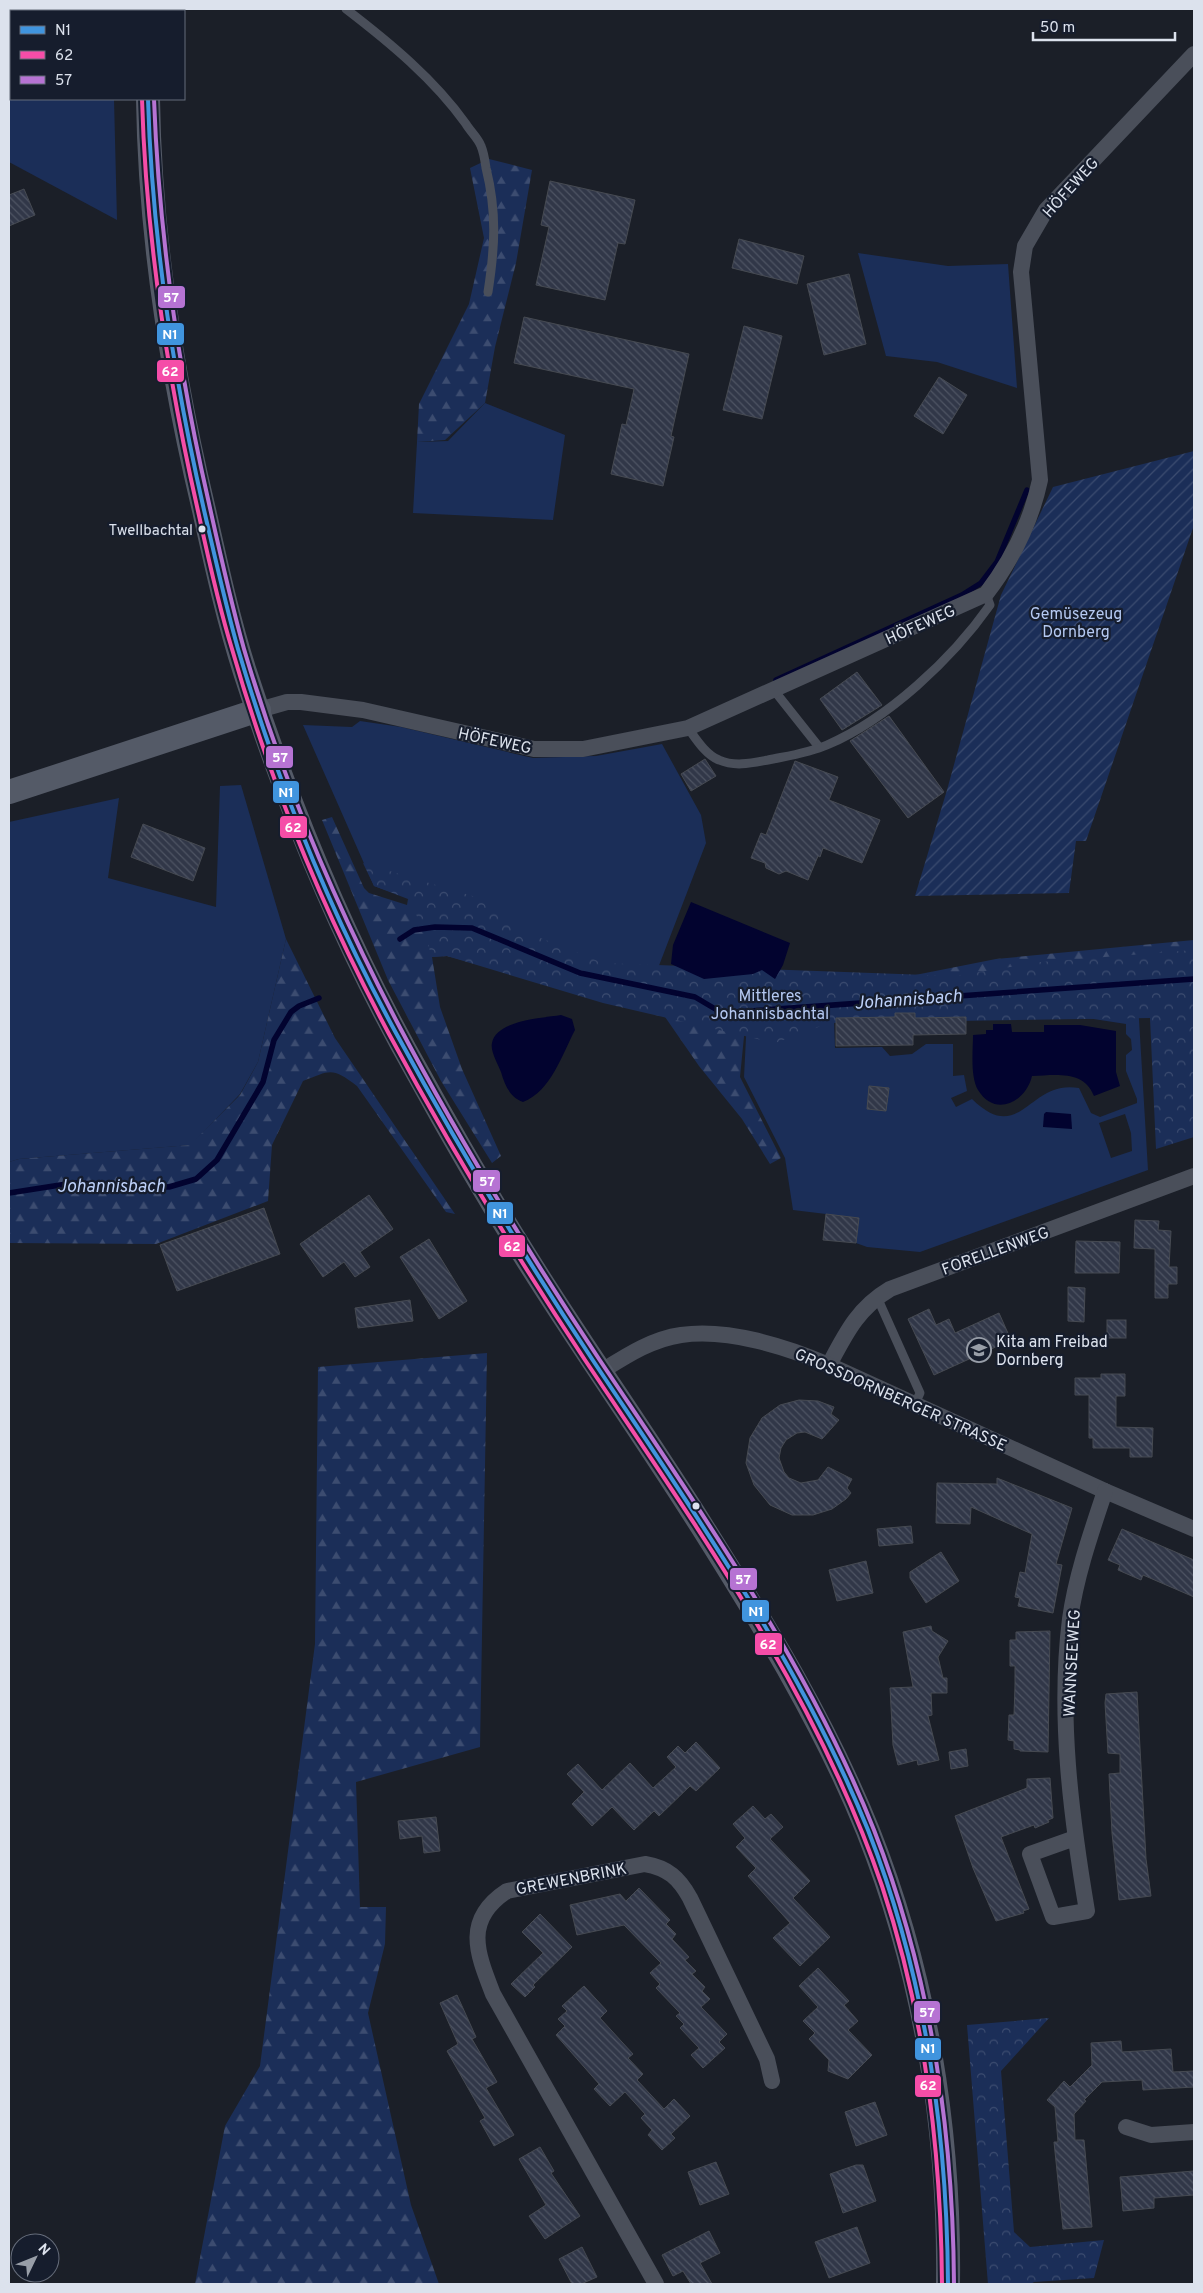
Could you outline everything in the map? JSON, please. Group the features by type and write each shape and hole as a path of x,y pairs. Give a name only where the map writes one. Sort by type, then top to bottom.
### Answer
{"main road":[{"path":"148,100 163,299 180,408 221,583 244,668 301,832 327,893 399,1040 528,1261 682,1495 766,1630 835,1757 868,1832 908,1951 933,2062 945,2171 948,2284"},
{"path":"9,792 258,710"}],"street":[{"name":"HÖFEWEG","path":"258,710 287,702 315,703 363,710 534,749 583,749 688,728 986,594 1003,572 1019,542 1035,502 1040,480 1021,272 1024,246 1046,210 1194,54"},
{"name":"FORELLENWEG","path":"829,1365 851,1325 862,1310 890,1289 1194,1176"},
{"name":"GROSSDORNBERGER STRASSE","path":"602,1372 650,1344 681,1335 708,1334 746,1339 788,1348 1105,1491 1194,1529"},
{"name":"WANNSEEWEG","path":"1075,1838 1030,1854 1053,1917 1087,1910 1075,1838 1068,1770 1067,1676 1070,1618 1088,1542 1105,1491"},
{"name":"GREWENBRINK","path":"656,2284 492,1994 481,1964 478,1943 478,1925 484,1910 492,1901 507,1891 645,1864 659,1866 674,1875 683,1884 763,2050 771,2070 772,2081"},
{"path":"1126,2127 1151,2135 1194,2132"}],"lane":[{"path":"346,9 379,34 423,75 456,110 481,145 491,187 496,224 494,255 488,292"},
{"path":"688,728 701,745 719,760 740,765 819,748 859,729 909,692 976,625 990,605 986,594"},
{"path":"773,689 819,748"},
{"path":"877,1297 920,1393 915,1404"}],"green space":[{"path":"18,9 114,9 114,10"},
{"path":"10,43 10,100 114,100 117,220 9,162"},
{"path":"489,159 532,170 516,263 495,347 485,403 445,440 417,442 419,404 469,304 484,238 470,168"},
{"path":"858,253 948,266 1008,264 1017,388 937,362 886,356"},
{"path":"485,403 565,435 553,520 413,513 417,442 448,441"},
{"name":"Gemüsezeug Dornberg","path":"1194,451 1194,525 1086,841 1076,841 1069,893 915,896 947,790 1001,595 1053,487"},
{"path":"360,721 401,727 533,758 596,756 662,744 701,815 706,843 655,976 601,966 374,886 303,725 352,727"},
{"path":"241,785 286,939 258,1062 240,1094 191,1145 19,1159 9,1162 9,822 119,798 108,878 216,907 220,786"},
{"name":"Mittleres Johannisbachtal","path":"332,817 364,888 369,893 407,905 408,899 513,928 601,966 890,980 996,959 1194,940 1194,994 746,1016 740,1077 781,1158 770,1164 742,1119 699,1066 663,1014 447,956 432,957 440,1007 462,1069 501,1156 492,1163 441,1081 388,980 322,820"},
{"name":"Mittleres Johannisbachtal","path":"363,863 489,901 513,927 603,963 954,976 1041,962 1194,950 1194,1137 1156,1149 1150,1018 829,1023 775,1043 603,1003 447,956 431,957 427,936 408,899 374,886"},
{"path":"286,939 335,1038 455,1214 446,1212 357,1086 342,1076 331,1072 303,1081 272,1145 268,1201 156,1244 9,1243 9,1162 19,1159 190,1145 240,1095 258,1062"},
{"path":"1138,1003 1148,1170 920,1252 867,1247 856,1243 859,1218 793,1210 785,1158 744,1077 747,1018 834,1019 835,1048 882,1047 890,1056 912,1054 926,1044 953,1044 953,1076 964,1075 967,1091 951,1098 956,1107 972,1099 989,1112 1002,1116 1014,1114 1048,1093 1062,1088 1079,1088 1091,1113 1100,1117 1137,1103 1126,1071 1126,1055 1132,1050 1131,1039 1126,1034 1126,1024 1087,1018","holes":["869,1086 889,1088 886,1111 867,1109","1125,1114 1131,1133 1132,1151 1111,1158 1099,1123"]},
{"path":"487,1353 480,1747 356,1782 360,1907 386,1907 385,1944 368,2013 411,2205 439,2284 195,2284 225,2126 260,2066 315,1644 318,1367"},
{"path":"1049,2018 1001,2071 1014,2232 1030,2247 1104,2240 1094,2278 1034,2282 1031,2284 988,2284 967,2025"}],"shaded area":[{"path":"691,902 790,943 783,965 775,979 762,970 753,974 704,979 671,964 673,945"},
{"path":"561,1015 572,1019 575,1030 555,1071 541,1090 533,1097 523,1102 518,1100 506,1086 493,1054 492,1043 495,1035 511,1025 532,1019"},
{"path":"993,1024 1011,1024 1012,1032 1044,1032 1044,1025 1080,1025 1116,1031 1116,1072 1120,1086 1094,1096 1083,1082 1076,1078 1060,1075 1032,1076 1029,1085 1017,1099 1001,1105 993,1103 985,1099 975,1084 972,1056 973,1035 986,1034 986,1030 993,1030"},
{"path":"1046,1112 1071,1114 1072,1129 1043,1127 1044,1114"}],"building":[{"path":"550,181 635,200 625,244 618,243 605,300 536,285 549,227 541,225"},
{"path":"24,189 35,215 9,226 9,195"},
{"path":"739,239 804,256 797,284 732,268"},
{"path":"849,274 866,344 824,355 807,284"},
{"path":"524,317 689,354 671,436 674,437 663,486 611,474 622,424 626,425 634,389 514,363"},
{"path":"744,326 782,336 762,419 723,410"},
{"path":"939,377 967,395 943,434 914,416"},
{"path":"857,672 882,705 842,730 820,699"},
{"path":"889,716 944,792 908,818 850,741"},
{"path":"705,759 716,776 691,791 681,774"},
{"path":"795,761 838,777 829,800 880,820 862,863 823,848 808,880 786,871 779,874 766,868 765,863 751,858 761,833 766,835"},
{"path":"143,824 205,848 193,881 131,857"},
{"path":"895,1013 915,1013 915,1018 966,1017 966,1034 913,1035 913,1045 836,1046 836,1018 895,1017"},
{"path":"869,1086 889,1088 886,1111 867,1109"},
{"path":"369,1195 393,1229 360,1252 370,1267 355,1277 344,1262 323,1277 300,1244"},
{"path":"264,1208 280,1254 177,1291 160,1245"},
{"path":"826,1214 859,1218 856,1243 823,1240"},
{"path":"1135,1220 1159,1221 1158,1230 1171,1231 1169,1267 1177,1267 1177,1284 1168,1284 1168,1298 1155,1298 1155,1249 1134,1248"},
{"path":"429,1239 467,1301 439,1319 400,1257"},
{"path":"1076,1241 1120,1242 1119,1273 1075,1273"},
{"path":"1068,1287 1085,1288 1084,1322 1068,1321"},
{"path":"410,1300 413,1321 358,1328 355,1308"},
{"path":"929,1309 936,1325 949,1319 955,1333 999,1313 1011,1340 934,1375 908,1319"},
{"path":"1107,1320 1126,1320 1126,1338 1107,1338"},
{"path":"1101,1374 1125,1374 1125,1396 1116,1396 1116,1427 1153,1428 1152,1457 1130,1457 1130,1448 1093,1448 1093,1438 1089,1438 1089,1395 1075,1395 1075,1378 1101,1378"},
{"path":"799,1400 818,1401 834,1407 831,1414 839,1420 822,1439 805,1432 797,1433 786,1440 781,1448 779,1458 784,1472 789,1478 801,1483 818,1480 828,1467 852,1479 847,1488 851,1493 846,1499 832,1509 813,1515 792,1515 770,1505 754,1485 746,1463 750,1438 762,1418 780,1405"},
{"path":"997,1478 1072,1508 1056,1564 1062,1565 1053,1613 1018,1606 1020,1598 1015,1597 1020,1572 1025,1573 1032,1534 971,1507 970,1524 936,1523 937,1483 997,1484"},
{"path":"911,1526 913,1543 879,1546 877,1529"},
{"path":"1122,1529 1194,1560 1194,1597 1143,1575 1141,1580 1118,1570 1120,1565 1108,1560"},
{"path":"941,1552 959,1581 926,1603 910,1578 910,1572"},
{"path":"866,1561 873,1593 837,1601 829,1570"},
{"path":"931,1626 932,1631 948,1641 938,1657 943,1678 947,1678 947,1693 931,1693 932,1715 928,1716 939,1760 918,1765 917,1760 898,1765 893,1745 890,1688 913,1687 903,1632"},
{"path":"1050,1631 1048,1752 1020,1751 1014,1749 1014,1741 1008,1740 1009,1715 1014,1715 1015,1686 1015,1666 1010,1666 1010,1640 1016,1640 1016,1632"},
{"path":"1137,1692 1146,1859 1151,1896 1119,1900 1112,1833 1109,1774 1120,1773 1120,1754 1108,1753 1105,1703 1106,1694"},
{"path":"696,1742 720,1768 696,1791 690,1786 659,1816 654,1811 634,1830 612,1807 592,1826 572,1804 584,1792 567,1774 578,1764 602,1790 630,1763 653,1788 676,1767 667,1757 678,1746 685,1753"},
{"path":"966,1749 968,1766 951,1769 949,1752"},
{"path":"1050,1778 1053,1818 1048,1820 1049,1822 1035,1828 1034,1825 1001,1837 1029,1909 1023,1911 1024,1913 996,1921 973,1868 955,1816 1027,1788 1027,1779"},
{"path":"753,1806 765,1819 771,1814 783,1827 770,1839 810,1881 793,1898 830,1937 800,1966 773,1938 790,1923 748,1876 756,1868 736,1847 745,1838 733,1824"},
{"path":"436,1817 440,1851 424,1853 422,1836 400,1839 398,1821"},
{"path":"639,1888 670,1920 666,1924 676,1934 672,1939 689,1957 685,1960 696,1971 692,1974 705,1987 702,1991 710,1999 701,2007 727,2034 719,2042 725,2048 703,2068 691,2055 699,2048 680,2028 684,2024 676,2016 680,2013 656,1988 660,1984 650,1973 661,1963 624,1925 577,1935 570,1905 620,1894 626,1901"},
{"path":"540,1914 572,1947 533,1985 535,1987 525,1997 511,1984 543,1953 522,1932"},
{"path":"818,1968 849,2001 844,2005 858,2021 848,2030 872,2055 848,2079 828,2071 829,2060 809,2039 815,2033 803,2021 818,2007 799,1986"},
{"path":"584,1986 607,2011 600,2018 633,2054 628,2058 643,2074 637,2080 664,2109 674,2099 690,2116 671,2134 675,2138 662,2150 648,2135 652,2130 641,2118 645,2114 625,2092 610,2106 594,2089 599,2084 556,2035 565,2026 558,2019 567,2011 562,2006"},
{"path":"457,1995 476,2037 472,2039 497,2082 486,2088 514,2135 494,2146 480,2121 485,2118 447,2051 458,2044 440,2003"},
{"path":"1121,2041 1122,2052 1171,2049 1173,2072 1194,2071 1194,2087 1143,2090 1142,2080 1102,2082 1084,2100 1086,2101 1074,2114 1075,2140 1084,2140 1092,2227 1063,2229 1054,2142 1058,2142 1055,2107 1047,2100 1064,2081 1070,2087 1092,2065 1091,2043"},
{"path":"875,2102 887,2135 856,2146 845,2112"},
{"path":"540,2147 554,2171 551,2173 580,2216 545,2239 529,2216 546,2205 519,2159"},
{"path":"716,2162 729,2194 700,2205 688,2172"},
{"path":"856,2165 863,2165 876,2201 843,2213 830,2174"},
{"path":"1194,2171 1194,2195 1154,2198 1154,2208 1123,2211 1120,2177"},
{"path":"857,2227 870,2263 829,2278 815,2242"},
{"path":"709,2231 720,2253 700,2263 712,2284 691,2284 683,2271 673,2276 662,2255"},
{"path":"582,2247 597,2277 581,2284 572,2284 559,2259"}],"waterway":[{"path":"776,680 962,595 981,583 997,562 1027,490"},
{"name":"Johannisbach","path":"400,939 414,930 435,927 472,928 580,973 695,997 722,1013 1194,979"},
{"name":"Johannisbach","path":"9,1193 73,1183 169,1187 196,1179 217,1160 263,1082 274,1040 291,1012 299,1006 319,998"}],"transit line":[{"name":"62","path":"142,100 144,151 153,255 177,409 209,563 227,632 263,748 300,846 342,941 412,1076 483,1199 533,1280 711,1549 751,1614 789,1679 824,1747 855,1815 882,1886 897,1935 920,2033 934,2133 941,2233 942,2284"},
{"name":"N1","path":"148,100 150,151 159,255 183,408 220,580 238,649 270,748 327,893 396,1033 540,1279 742,1588 811,1707 841,1768 868,1830 888,1885 918,1996 937,2110 947,2226 948,2284"},
{"name":"57","path":"154,100 165,250 179,350 197,449 234,612 275,745 312,840 352,932 397,1022 444,1108 546,1277 749,1588 784,1647 848,1768 874,1830 894,1885 924,1997 935,2053 943,2110 953,2226 954,2284"}],"place":[{"name":"Twellbachtal","path":"202,529"},
{"name":"Kita am Freibad Dornberg","path":"979,1350"}]}
